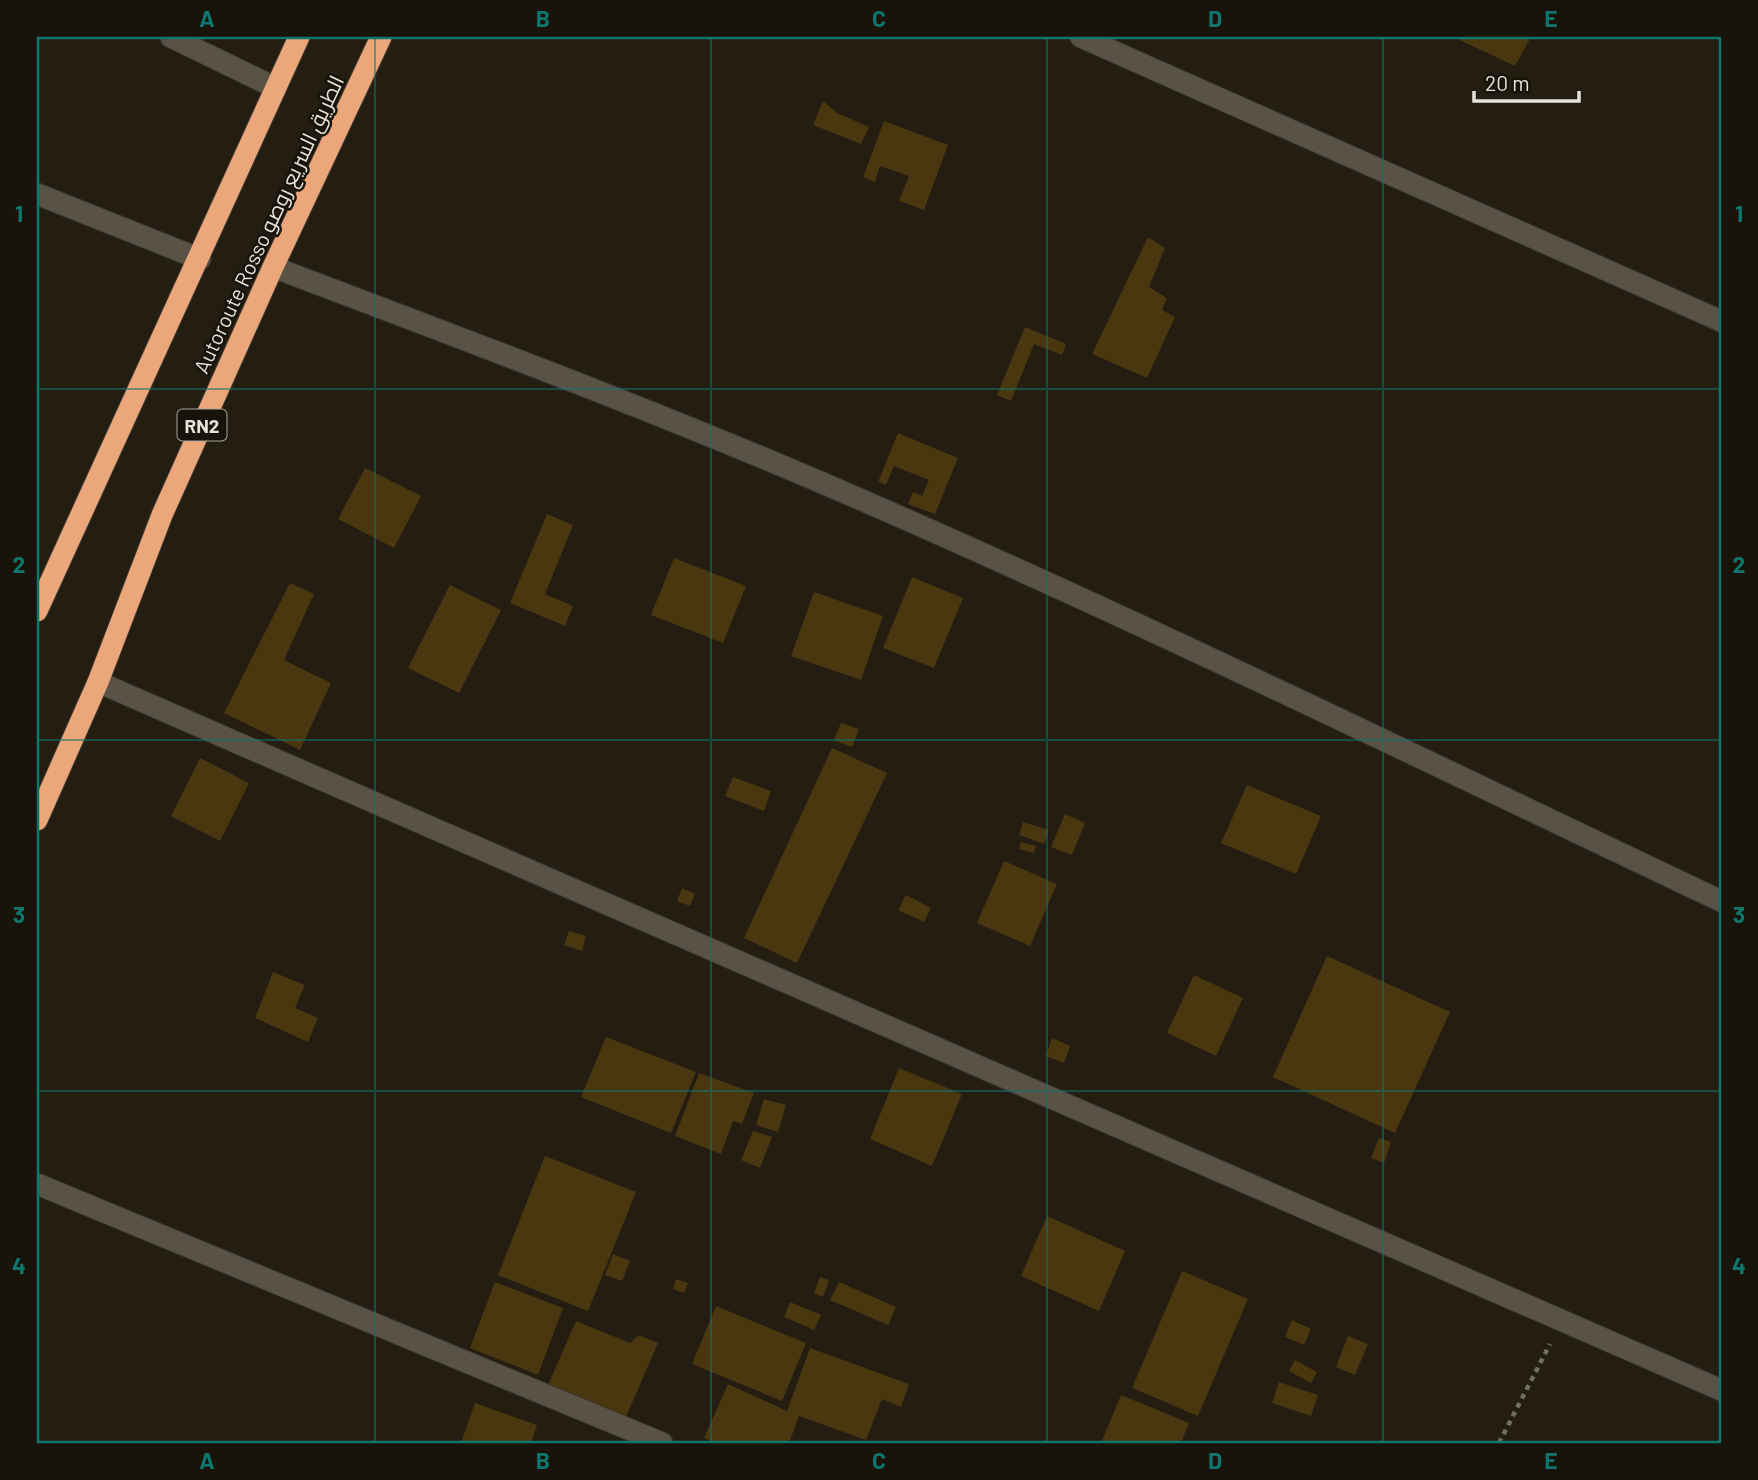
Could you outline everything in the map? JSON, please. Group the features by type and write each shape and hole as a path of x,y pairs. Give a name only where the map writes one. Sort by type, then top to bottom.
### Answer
{"highway":[{"path":"37,611 200,259 299,37"},
{"name":"Autoroute Rosso الطريق السريع روصو","path":"37,820 98,682 162,515 273,267 381,37"}],"street":[{"path":"170,37 276,88"},
{"path":"1081,37 1721,321"},
{"path":"37,194 200,259"},
{"path":"273,267 520,360 860,499 1029,574 1721,901"},
{"path":"98,682 1721,1390"},
{"path":"37,1184 662,1443"}],"path":[{"path":"1499,1443 1562,1320"}],"building":[{"path":"1453,37 1531,37 1515,66"},
{"path":"823,101 837,113 869,127 861,144 813,125"},
{"path":"884,121 948,145 924,210 899,201 909,176 880,166 875,182 863,177"},
{"path":"1148,237 1165,248 1149,287 1167,298 1162,310 1175,317 1147,378 1092,354"},
{"path":"1025,327 1066,344 1062,355 1034,344 1011,401 997,395"},
{"path":"898,433 958,458 935,514 908,504 913,492 922,496 929,480 894,466 886,485 878,482"},
{"path":"365,468 421,496 394,548 338,519"},
{"path":"547,514 573,525 545,594 573,606 565,626 510,603"},
{"path":"674,558 746,586 723,643 651,615"},
{"path":"912,577 963,598 934,668 883,648"},
{"path":"290,583 314,594 284,660 331,683 300,750 224,713"},
{"path":"450,585 501,610 459,693 408,668"},
{"path":"814,592 883,616 861,680 791,656"},
{"path":"841,723 859,729 852,747 834,740"},
{"path":"832,748 887,773 797,963 744,938"},
{"path":"200,758 249,783 220,841 171,816"},
{"path":"733,777 771,791 764,811 725,796"},
{"path":"1247,785 1321,816 1296,874 1221,843"},
{"path":"1065,814 1085,823 1072,855 1051,847"},
{"path":"1023,822 1049,830 1044,844 1019,835"},
{"path":"1021,842 1036,846 1034,853 1019,849"},
{"path":"1004,861 1057,884 1030,946 977,923"},
{"path":"682,888 695,894 690,906 677,901"},
{"path":"906,895 931,908 924,922 898,910"},
{"path":"569,931 586,936 582,951 564,945"},
{"path":"1327,956 1450,1012 1395,1133 1273,1077"},
{"path":"273,972 305,985 295,1008 318,1018 308,1042 255,1018"},
{"path":"1194,975 1243,998 1216,1056 1167,1033"},
{"path":"606,1037 696,1072 671,1133 581,1097"},
{"path":"1052,1038 1070,1046 1064,1063 1046,1056"},
{"path":"899,1068 962,1094 932,1166 870,1139"},
{"path":"699,1073 754,1093 742,1124 733,1121 721,1154 675,1136"},
{"path":"764,1099 786,1105 778,1132 756,1125"},
{"path":"753,1131 772,1137 760,1168 741,1160"},
{"path":"1379,1138 1391,1142 1384,1163 1371,1158"},
{"path":"545,1156 636,1192 588,1311 498,1275"},
{"path":"1047,1216 1125,1251 1099,1311 1021,1276"},
{"path":"613,1254 630,1261 622,1281 605,1275"},
{"path":"1182,1271 1248,1299 1198,1416 1132,1388"},
{"path":"820,1277 829,1280 823,1297 814,1293"},
{"path":"676,1279 688,1283 684,1293 673,1289"},
{"path":"495,1282 563,1308 538,1375 470,1348"},
{"path":"839,1282 896,1307 888,1325 830,1300"},
{"path":"790,1302 821,1315 814,1330 784,1317"},
{"path":"716,1306 806,1343 782,1401 692,1364"},
{"path":"1292,1320 1311,1329 1304,1345 1285,1337"},
{"path":"576,1321 630,1343 639,1335 658,1343 626,1417 548,1385"},
{"path":"1348,1336 1368,1344 1355,1375 1336,1367"},
{"path":"810,1348 909,1384 901,1407 882,1399 866,1440 799,1416 789,1443 717,1443 704,1438 728,1384 787,1411"},
{"path":"1295,1360 1317,1372 1311,1383 1289,1371"},
{"path":"1279,1382 1318,1395 1311,1416 1272,1403"},
{"path":"1121,1395 1189,1423 1181,1443 1101,1443"},
{"path":"475,1403 537,1425 531,1443 461,1443"}]}
